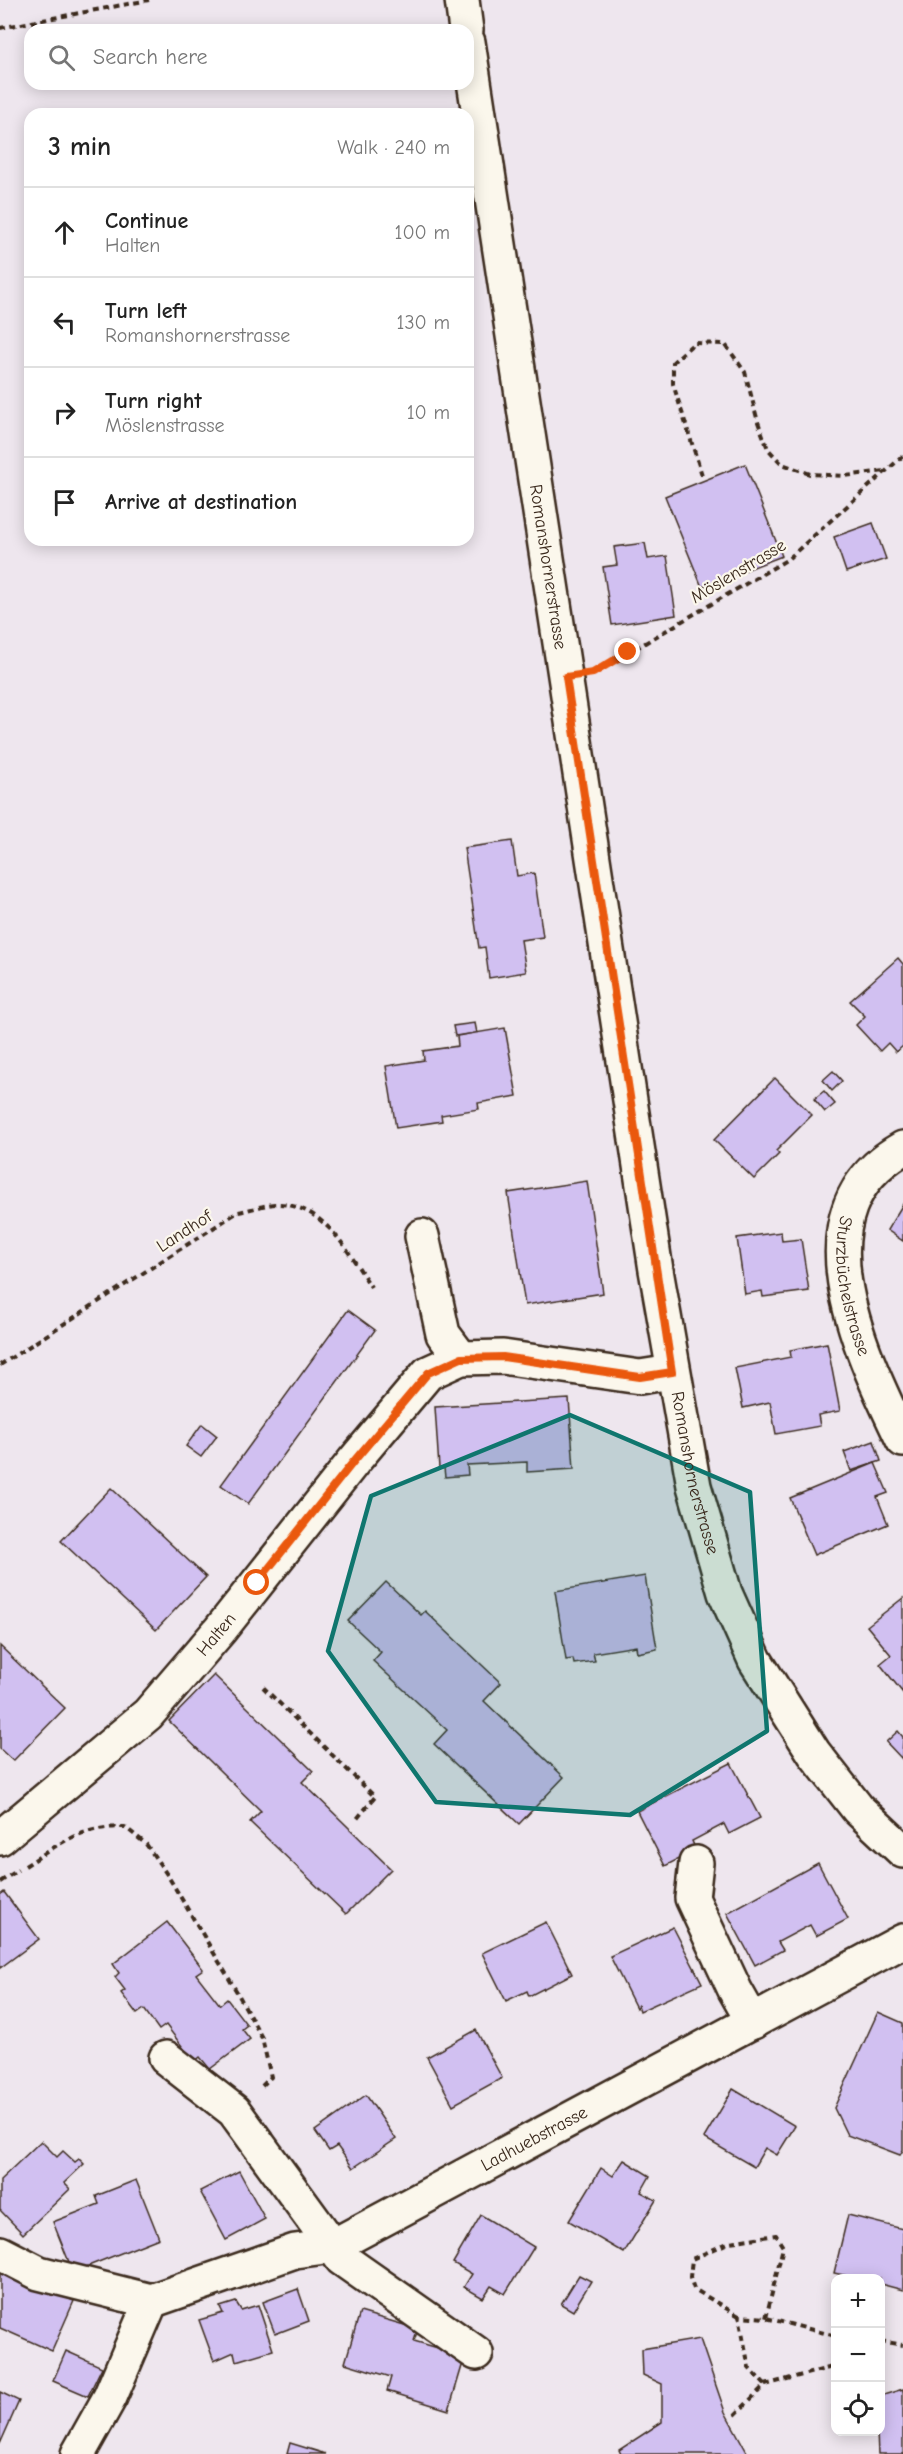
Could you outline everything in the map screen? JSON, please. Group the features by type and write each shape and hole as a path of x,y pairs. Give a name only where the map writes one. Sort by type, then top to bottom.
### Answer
{"street":[{"path":"462,0 465,24"},
{"name":"Romanshornerstrasse","path":"474,81 672,1372 694,1486 725,1593 755,1660 814,1753 858,1809 903,1851"},
{"name":"Sturzbüchelstrasse","path":"903,1148 874,1170 854,1194 841,1239 846,1294 860,1346 903,1440"},
{"path":"422,1236 443,1334 461,1358"},
{"name":"Halten","path":"0,1838 148,1714 220,1630 354,1461 428,1373 461,1358 503,1357 640,1377 672,1372"},
{"path":"696,1863 692,1898 735,1990 753,2022"},
{"name":"Ladhuebstrasse","path":"151,2301 295,2252 333,2246 903,1941"},
{"path":"166,2058 234,2111 342,2259 476,2353"},
{"path":"0,2253 39,2273 151,2301 110,2397 78,2454"}],"path":[{"path":"0,28 149,0"},
{"path":"702,475 673,384 673,362 694,343 725,344 746,372 758,422 768,449 782,464 810,474 845,476 885,471"},
{"name":"Möslenstrasse","path":"566,677 593,673 789,559 903,456"},
{"name":"Landhof","path":"0,1365 238,1212 275,1204 306,1210 335,1232 371,1287"},
{"path":"263,1687 375,1797 356,1820"},
{"path":"0,1882 74,1835 100,1827 125,1827 146,1844 168,1876 262,2038 272,2077 234,2111"},
{"path":"766,2318 783,2247 776,2235 730,2242 692,2259 690,2277 694,2289 739,2316 766,2318 831,2335"},
{"path":"739,2316 749,2368 765,2385"},
{"path":"885,2342 903,2345"},
{"path":"735,2415 765,2385 831,2367"}],"highlighted area":[{"path":"570,1415 750,1492 767,1731 630,1815 436,1802 328,1651 371,1496"}],"building":[{"path":"745,464 782,556 702,587 665,496"},
{"path":"873,523 886,559 846,572 834,537"},
{"path":"645,543 648,559 667,556 676,615 612,625 603,567 617,565 614,547"},
{"path":"512,841 517,876 534,873 543,937 521,940 526,972 489,978 485,947 479,948 464,848"},
{"path":"898,958 903,964 903,1046 896,1052 888,1043 880,1051 856,1025 865,1016 850,1001"},
{"path":"475,1023 477,1033 455,1036 453,1026"},
{"path":"505,1028 517,1096 478,1103 479,1109 441,1115 442,1121 396,1128 386,1066 424,1060 423,1051 458,1046 457,1036"},
{"path":"833,1071 842,1081 832,1091 823,1080"},
{"path":"775,1078 812,1115 776,1151 779,1154 754,1179 714,1140"},
{"path":"824,1091 835,1104 825,1112 814,1099"},
{"path":"587,1181 603,1293 525,1305 508,1193"},
{"path":"903,1204 903,1241 887,1230"},
{"path":"781,1232 782,1241 801,1239 809,1291 763,1297 762,1291 745,1294 737,1238"},
{"path":"348,1310 375,1330 248,1504 221,1485"},
{"path":"827,1343 840,1411 818,1415 820,1426 776,1434 770,1402 743,1408 735,1368 791,1357 790,1350"},
{"path":"569,1399 574,1469 527,1472 527,1462 467,1465 468,1475 445,1477 444,1468 439,1468 435,1407"},
{"path":"202,1424 217,1436 201,1457 186,1446"},
{"path":"874,1441 881,1461 851,1471 844,1452"},
{"path":"875,1463 888,1493 877,1497 888,1524 814,1555 790,1498"},
{"path":"111,1488 206,1577 156,1630 61,1541"},
{"path":"645,1576 657,1649 637,1653 636,1646 593,1653 595,1661 574,1664 573,1659 566,1660 555,1591"},
{"path":"386,1582 421,1615 425,1611 501,1683 484,1701 564,1777 519,1824 434,1744 447,1730 373,1661 381,1652 348,1621"},
{"path":"903,1598 903,1693 880,1664 891,1655 867,1626"},
{"path":"0,1646 65,1708 13,1761 0,1749"},
{"path":"214,1675 313,1771 302,1782 391,1869 346,1914 250,1822 261,1811 169,1721"},
{"path":"898,1731 903,1737 902,1759 886,1742"},
{"path":"731,1763 760,1818 729,1834 724,1824 692,1841 696,1850 665,1866 637,1811"},
{"path":"818,1863 848,1919 816,1936 810,1925 778,1942 783,1950 755,1965 727,1913"},
{"path":"4,1892 39,1939 0,1968 0,1895"},
{"path":"167,1922 203,1969 196,1974 220,2005 227,1999 247,2025 242,2029 250,2039 210,2069 200,2057 194,2062 166,2025 159,2030 144,2009 137,2014 121,1993 125,1990 115,1977 119,1973 113,1964"},
{"path":"546,1922 572,1974 529,1996 527,1991 506,2001 482,1953"},
{"path":"673,1927 702,1983 640,2011 638,2005 636,2008 610,1956"},
{"path":"878,2012 903,2023 903,2150 900,2155 847,2135 834,2108"},
{"path":"476,2030 502,2078 453,2105 427,2057"},
{"path":"733,2089 795,2126 777,2155 765,2148 754,2167 704,2138"},
{"path":"366,2095 396,2139 353,2168 337,2146 329,2151 315,2131"},
{"path":"41,2141 57,2157 63,2151 75,2162 79,2159 84,2164 64,2183 70,2189 23,2234 0,2210 0,2180"},
{"path":"624,2160 650,2176 641,2192 656,2200 624,2253 569,2221 601,2168 613,2176"},
{"path":"239,2171 265,2219 226,2240 200,2191"},
{"path":"136,2180 159,2238 73,2272 53,2222 99,2204 96,2196"},
{"path":"481,2215 534,2247 505,2294 491,2286 483,2298 464,2287 472,2274 453,2263"},
{"path":"848,2215 903,2229 903,2290 885,2285 885,2274 834,2273"},
{"path":"0,2270 74,2301 52,2351 0,2328"},
{"path":"579,2275 591,2281 573,2311 561,2304"},
{"path":"298,2289 309,2321 275,2334 263,2302"},
{"path":"236,2302 241,2310 258,2305 273,2350 236,2361 234,2352 214,2361 199,2320 223,2313 220,2307"},
{"path":"360,2312 418,2329 414,2341 465,2356 449,2410 387,2391 391,2377 345,2363"},
{"path":"700,2339 725,2412 748,2454 621,2454 619,2450 662,2422 662,2384 643,2375 642,2349"},
{"path":"66,2351 102,2367 88,2396 53,2381"},
{"path":"903,2389 903,2454 878,2454 877,2436 885,2436 885,2394"},
{"path":"0,2392 19,2401 0,2444"},
{"path":"290,2443 326,2454 287,2454"}],"route":[{"path":"257,1583 354,1461 428,1373 461,1358 503,1357 640,1377 672,1372 566,677 593,673 628,652"}]}
